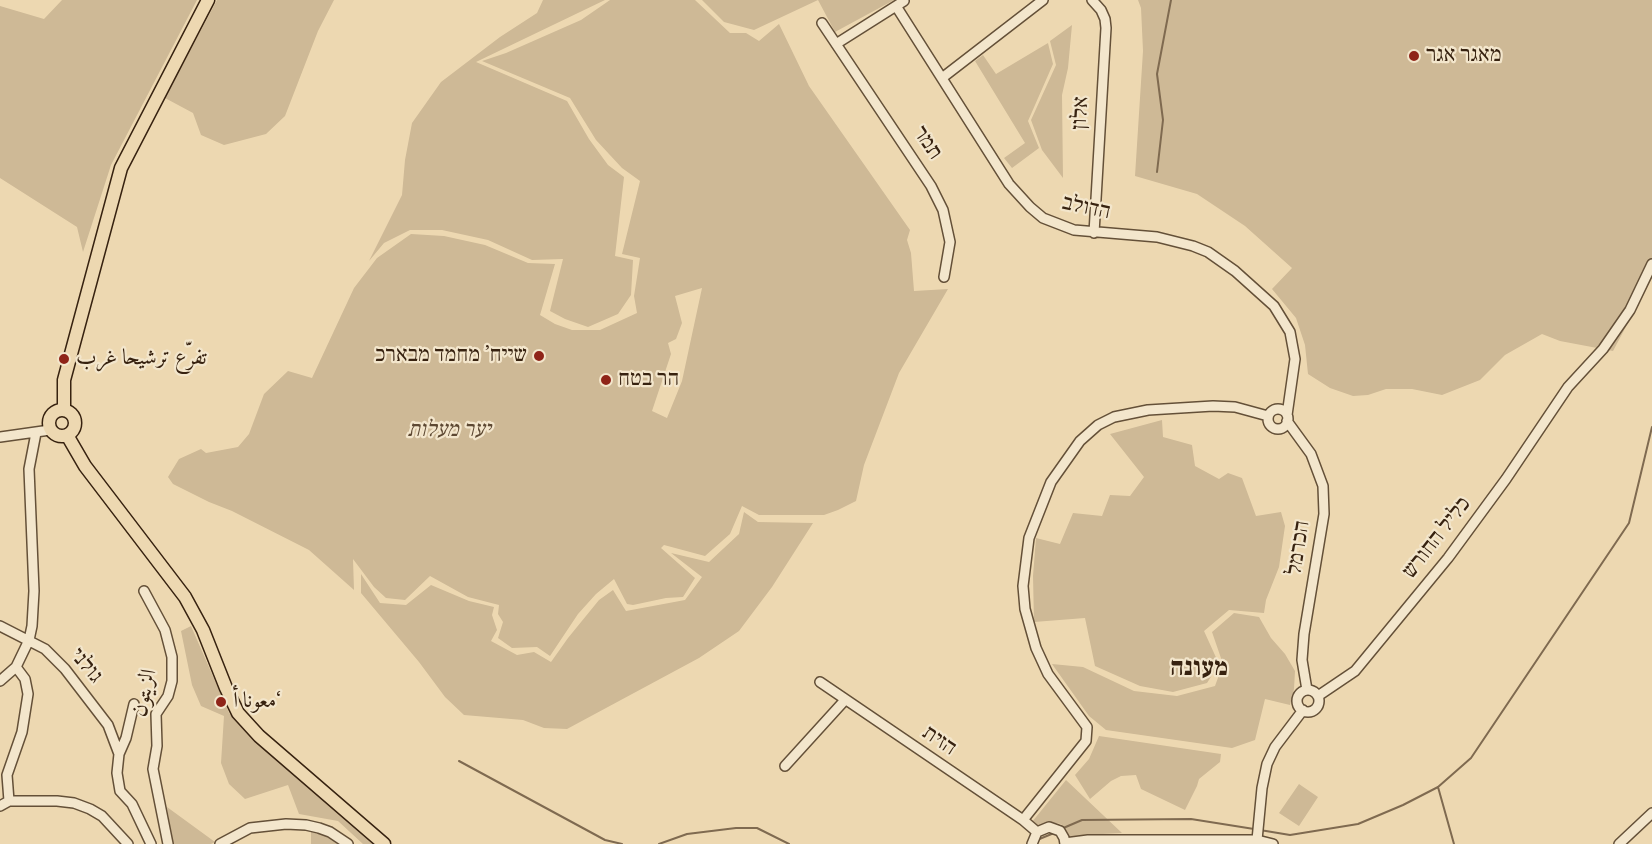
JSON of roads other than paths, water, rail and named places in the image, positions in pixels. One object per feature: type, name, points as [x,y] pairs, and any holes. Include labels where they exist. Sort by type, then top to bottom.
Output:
[{"type":"main road","points":[[64,410],[64,380],[121,168],[208,0]]},
{"type":"main road","points":[[64,410],[71,414],[75,421],[73,429],[67,435],[56,435],[50,429],[49,421],[52,414],[64,410]]},
{"type":"main road","points":[[67,435],[85,466],[185,597],[203,630],[238,713],[259,736],[384,844]]},
{"type":"street","points":[[942,78],[1043,0]]},
{"type":"street","name":"אלון","points":[[1092,0],[1101,10],[1106,28],[1094,233]]},
{"type":"street","points":[[836,44],[900,4]]},
{"type":"street","name":"הדולב","points":[[900,4],[942,78],[1017,195],[1043,218],[1074,230],[1157,237],[1208,252],[1235,271],[1274,306],[1287,326],[1295,359],[1287,418]]},
{"type":"street","name":"תמר","points":[[822,23],[932,186],[944,210],[950,242],[944,277]]},
{"type":"street","name":"כליל החורש","points":[[1318,696],[1355,671],[1448,558],[1506,479],[1568,387],[1603,349],[1630,310],[1652,264]]},
{"type":"street","points":[[1023,820],[1086,741],[1087,727],[1048,674],[1036,648],[1025,609],[1023,586],[1029,538],[1051,482],[1080,441],[1098,425],[1114,417],[1148,410],[1213,406],[1235,406],[1271,412],[1281,409],[1287,418],[1281,428],[1274,428],[1268,422],[1271,412],[1284,401],[1292,385]]},
{"type":"street","name":"הכרמל","points":[[1287,418],[1311,454],[1323,486],[1324,514],[1304,634],[1302,660],[1307,690]]},
{"type":"street","points":[[0,437],[50,429]]},
{"type":"street","points":[[0,681],[16,667],[29,640],[32,626],[34,591],[29,469],[36,433]]},
{"type":"street","name":"الزيتون","points":[[144,591],[165,630],[172,657],[172,681],[168,696],[156,714],[157,746],[153,770],[168,844]]},
{"type":"street","name":"גולני","points":[[0,626],[45,649],[65,669],[108,726],[119,754]]},
{"type":"street","points":[[16,667],[25,679],[28,694],[22,732],[7,775],[4,803],[57,801],[74,803],[102,816],[128,844]]},
{"type":"street","name":"הזית","points":[[820,682],[1023,820],[1037,832]]},
{"type":"street","points":[[1307,690],[1318,696],[1317,708],[1312,711],[1303,710],[1298,704],[1298,697],[1307,690]]},
{"type":"street","points":[[785,766],[845,700]]},
{"type":"street","points":[[134,704],[126,738],[119,754],[117,773],[120,791],[132,804],[151,844]]},
{"type":"street","points":[[1257,840],[1262,788],[1267,764],[1275,747],[1303,710]]},
{"type":"street","points":[[1619,844],[1652,813]]},
{"type":"street","points":[[220,844],[250,828],[286,824],[319,828],[330,832],[348,844]]},
{"type":"street","points":[[1032,844],[1037,832],[1044,828],[1055,828],[1064,838],[1065,844],[1088,840],[1257,840],[1273,844]]},
{"type":"waterway","points":[[1157,172],[1163,120],[1157,74],[1171,0]]},
{"type":"waterway","points":[[1260,830],[1290,835],[1358,824],[1438,787],[1471,758],[1629,523],[1652,427]]},
{"type":"waterway","points":[[459,761],[605,840],[622,844]]},
{"type":"waterway","points":[[1438,787],[1454,844]]},
{"type":"waterway","points":[[1061,829],[1082,820],[1191,819],[1254,829]]},
{"type":"waterway","points":[[659,844],[687,834],[736,828],[757,828],[789,844]]},
{"type":"waterway","points":[[1037,840],[1054,833]]},
{"type":"place","name":"מאגר אגר","points":[[1414,56]]},
{"type":"place","name":"שייח' מחמד מבארכ","points":[[539,356]]},
{"type":"place","name":"تفرّع ترشيحا غرب","points":[[64,359]]},
{"type":"place","name":"הר בטח","points":[[606,380]]},
{"type":"place","name":"معونا أ‘","points":[[221,702]]},
{"type":"district","name":"מעונה","points":[[1199,669]]},
{"type":"park label","name":"יער מעלות","points":[[449,431]]}]
